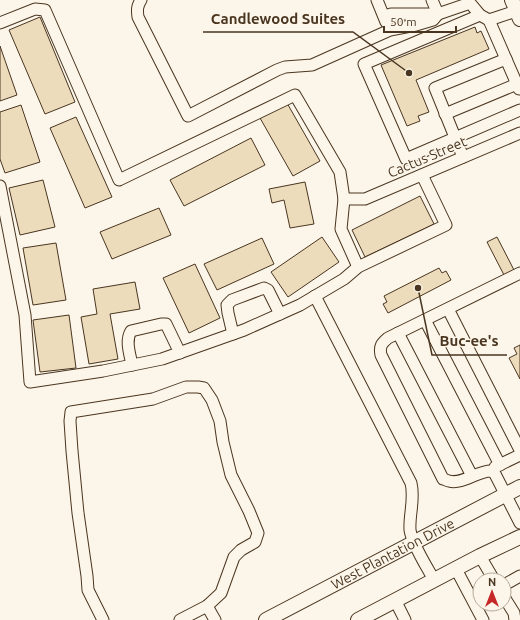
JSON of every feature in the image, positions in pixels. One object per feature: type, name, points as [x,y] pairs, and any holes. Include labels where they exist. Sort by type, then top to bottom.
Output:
[{"type":"main road","name":"West Plantation Drive","points":[[266,620],[520,487]]},
{"type":"main road","points":[[358,620],[480,556],[520,537]]},
{"type":"street","points":[[141,0],[137,10],[138,17],[188,116],[277,70],[285,67],[312,65],[390,30],[433,20],[438,14]]},
{"type":"street","points":[[377,0],[390,30]]},
{"type":"street","points":[[432,0],[438,14]]},
{"type":"street","points":[[384,16],[392,14],[438,14],[470,1],[484,18],[506,59],[518,87],[445,114]]},
{"type":"street","points":[[0,23],[35,9],[45,10],[120,180],[295,95],[340,172],[344,199],[341,229],[358,267]]},
{"type":"street","points":[[516,10],[484,18],[364,64],[406,159],[520,110]]},
{"type":"street","points":[[404,14],[407,27]]},
{"type":"street","points":[[463,157],[435,88],[506,59]]},
{"type":"street","name":"Cactus Street","points":[[344,199],[365,199],[520,134]]},
{"type":"street","points":[[0,186],[25,315],[30,382],[103,371],[162,359],[244,330],[300,304],[344,279],[358,267],[446,225],[422,175]]},
{"type":"street","points":[[520,273],[398,333],[383,342],[380,346],[381,355],[443,478],[454,482],[460,481],[496,468],[520,455]]},
{"type":"street","points":[[233,334],[228,313],[228,305],[232,300],[264,288],[268,290],[280,314]]},
{"type":"street","points":[[314,296],[411,483],[413,494],[410,526],[411,531],[414,542],[434,580]]},
{"type":"street","points":[[448,309],[520,450]]},
{"type":"street","points":[[425,320],[496,468],[495,474],[520,523]]},
{"type":"street","points":[[132,365],[128,344],[128,336],[131,331],[166,324],[180,353]]},
{"type":"street","points":[[398,333],[472,476]]},
{"type":"street","points":[[103,620],[88,590],[72,451],[70,421],[71,412],[153,399],[186,387],[198,387],[204,388],[212,400],[220,421],[222,442],[231,475],[258,533],[255,542],[241,550],[234,557],[221,593],[194,617],[180,620]]},
{"type":"street","points":[[480,556],[489,572]]},
{"type":"street","points":[[456,569],[483,620]]},
{"type":"street","points":[[395,600],[405,620]]},
{"type":"street","points":[[206,606],[215,620]]},
{"type":"building","points":[[40,17],[75,102],[45,114],[9,30]]},
{"type":"building","points":[[475,27],[477,33],[481,31],[489,49],[416,80],[429,112],[418,116],[420,121],[407,126],[381,65]]},
{"type":"building","points":[[0,46],[17,95],[0,101]]},
{"type":"building","points":[[287,103],[320,161],[293,176],[260,118]]},
{"type":"building","points":[[21,105],[40,162],[5,173],[0,159],[0,112]]},
{"type":"building","points":[[76,117],[112,197],[85,208],[50,128]]},
{"type":"building","points":[[251,138],[265,165],[184,206],[170,180]]},
{"type":"building","points":[[43,180],[55,227],[20,235],[9,188]]},
{"type":"building","points":[[305,182],[314,224],[290,228],[284,200],[272,203],[269,189]]},
{"type":"building","points":[[420,196],[434,224],[365,257],[352,230]]},
{"type":"building","points":[[159,208],[171,235],[112,259],[100,232]]},
{"type":"building","points":[[322,237],[339,262],[288,297],[271,272]]},
{"type":"building","points":[[497,237],[514,270],[504,275],[487,242]]},
{"type":"building","points":[[262,238],[274,264],[217,290],[204,264]]},
{"type":"building","points":[[56,243],[66,300],[33,305],[23,248]]},
{"type":"building","points":[[195,264],[220,318],[189,333],[163,278]]},
{"type":"building","points":[[439,268],[442,273],[446,271],[451,280],[388,313],[383,304],[387,302],[384,296]]},
{"type":"building","points":[[135,282],[140,309],[110,314],[118,359],[89,364],[81,317],[97,314],[93,289]]},
{"type":"building","points":[[69,315],[76,368],[40,372],[33,320]]},
{"type":"building","points":[[520,345],[520,379],[509,358],[517,354],[514,348]]},
{"type":"place","name":"Candlewood Suites","points":[[409,73]]},
{"type":"place","name":"Buc-ee's","points":[[418,288]]}]
